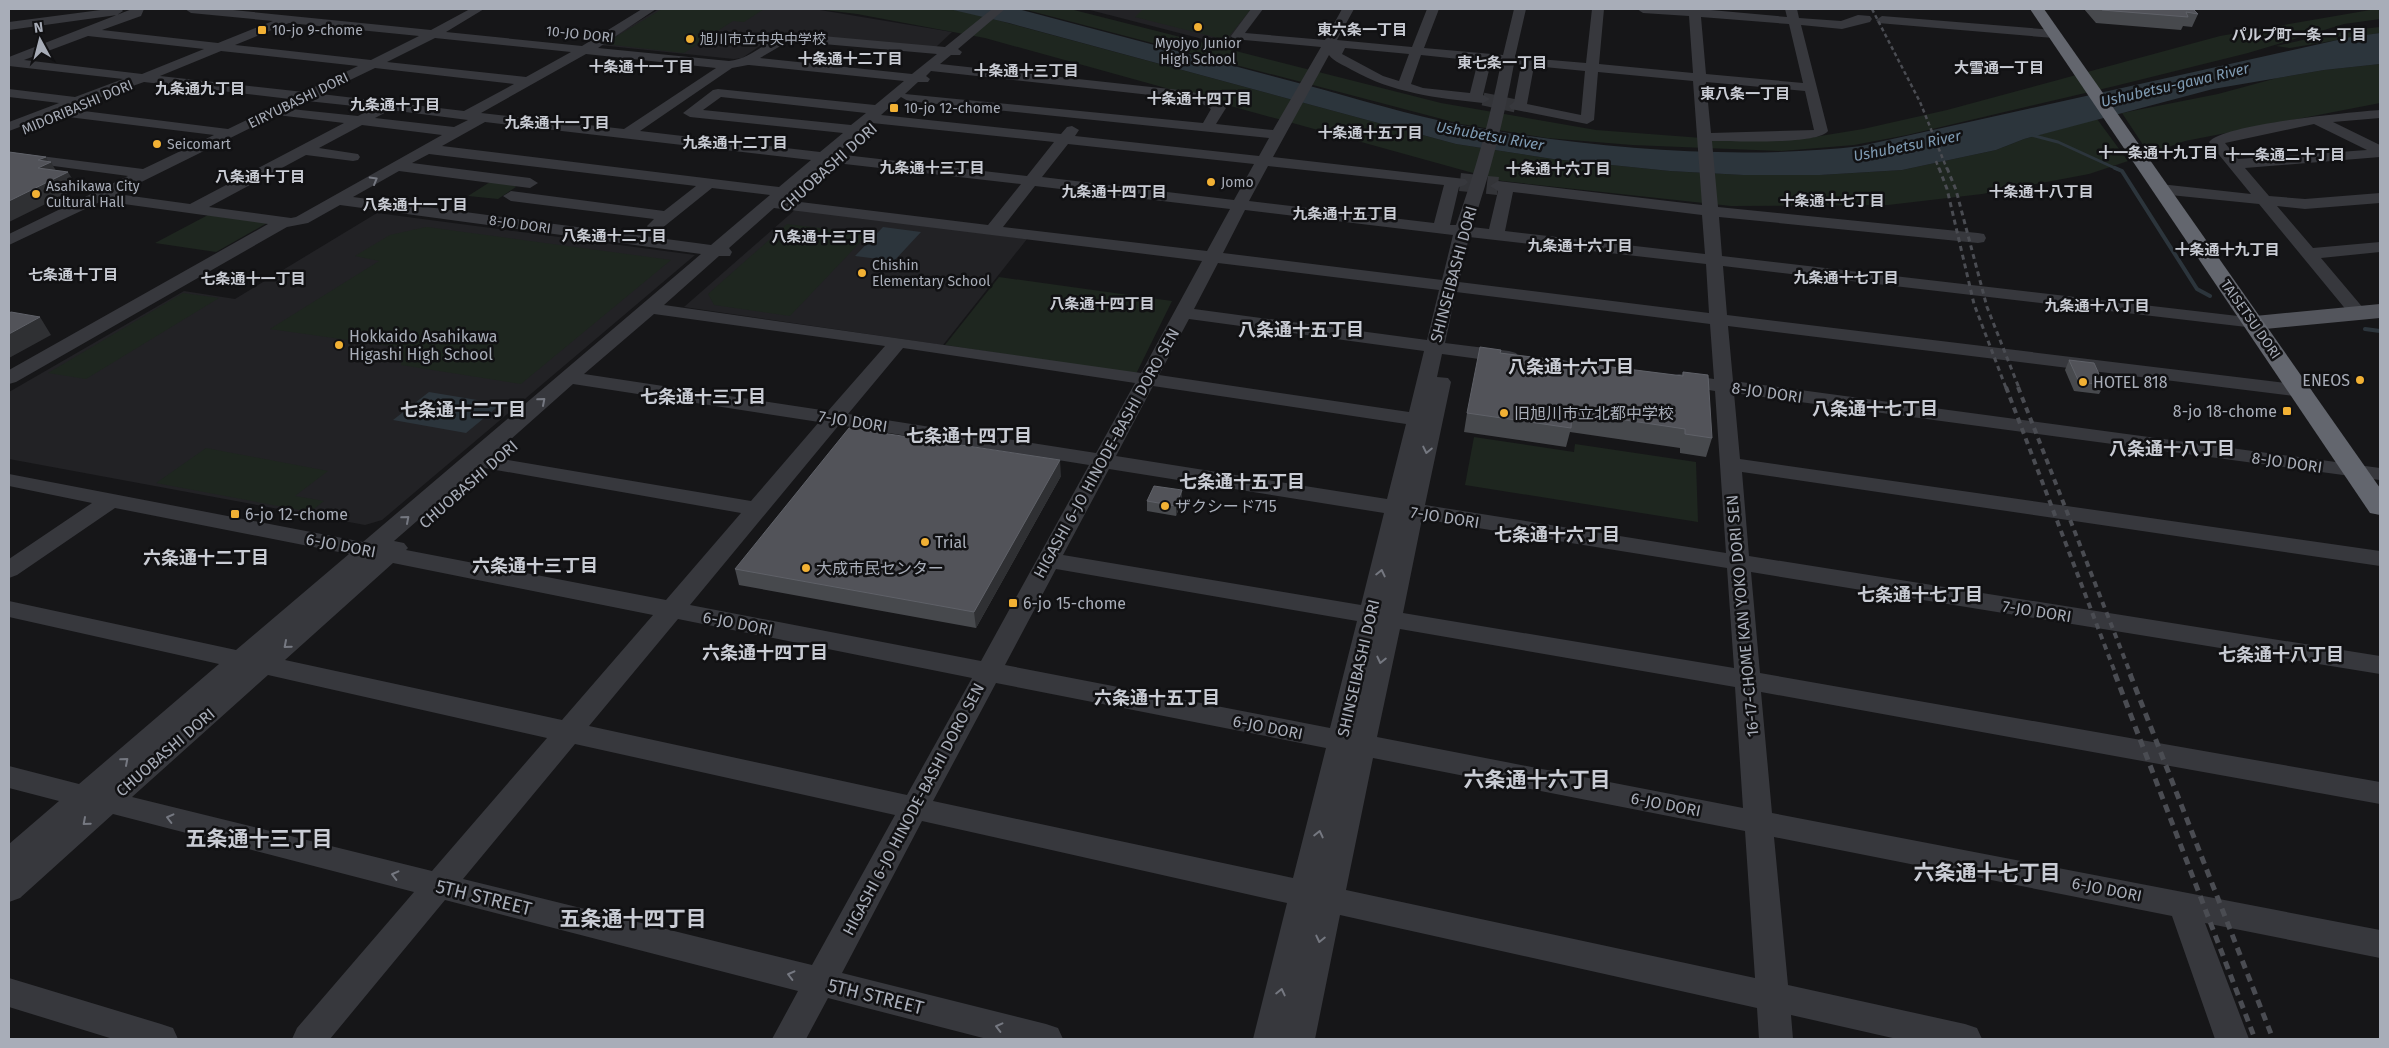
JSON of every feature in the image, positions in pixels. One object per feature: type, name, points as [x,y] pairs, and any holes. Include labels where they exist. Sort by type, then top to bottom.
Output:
[{"type":"highway","name":"TAISETSU DORI","points":[[2036,9],[2302,391],[2368,472],[2380,507]]},
{"type":"main road","points":[[2255,323],[2380,311]]},
{"type":"street","points":[[9,26],[42,15],[130,9]]},
{"type":"street","points":[[9,62],[138,13],[138,9]]},
{"type":"street","name":"10-JO DORI","points":[[191,9],[729,65],[750,61],[780,40],[791,37],[953,52]]},
{"type":"street","name":"MIDORIBASHI DORI","points":[[9,136],[58,112],[132,86],[145,77],[312,9]]},
{"type":"street","points":[[99,196],[292,223],[302,220],[456,132],[475,116],[527,81],[584,50],[650,9]]},
{"type":"street","name":"CHUOBASHI DORI","points":[[9,889],[96,799],[658,309],[877,115],[953,52],[999,9]]},
{"type":"street","points":[[1257,9],[1237,36],[1811,88]]},
{"type":"street","points":[[1348,9],[1333,44],[1335,55],[1378,79],[1422,92],[1480,98],[1485,58]]},
{"type":"street","points":[[1402,87],[1433,9]]},
{"type":"street","points":[[1508,60],[1520,9]]},
{"type":"street","points":[[1528,62],[1518,106],[1587,120],[1598,9]]},
{"type":"street","points":[[1642,9],[1792,15],[1842,25],[1866,18]]},
{"type":"street","points":[[1918,9],[1925,24]]},
{"type":"street","points":[[468,11],[492,11]]},
{"type":"street","name":"EIRYUBASHI DORI","points":[[9,240],[434,34],[468,11]]},
{"type":"street","name":"16-17-CHOME KAN YOKO DORI SEN","points":[[1694,11],[1776,1039]]},
{"type":"street","points":[[1704,137],[1788,137],[1820,133],[1821,128],[1792,15]]},
{"type":"street","points":[[1882,20],[2054,34]]},
{"type":"street","points":[[86,32],[527,81]]},
{"type":"street","name":"HIGASHI 6-JO HINODE-BASHI DORO SEN","points":[[789,1039],[1047,560],[1183,314],[1264,160],[1315,70],[1333,44]]},
{"type":"street","name":"SHINSEIBASHI DORI","points":[[1298,1039],[1317,896],[1441,348],[1498,114],[1508,60]]},
{"type":"street","points":[[750,61],[1188,95],[1206,100],[1219,108],[1207,128]]},
{"type":"street","points":[[9,62],[2255,323]]},
{"type":"street","points":[[628,134],[729,65]]},
{"type":"street","name":"CHUOBASHI DORI","points":[[831,157],[855,130],[908,96],[927,74]]},
{"type":"street","points":[[9,93],[85,102]]},
{"type":"street","points":[[855,130],[690,113],[718,93],[1065,139],[1457,182],[1469,231]]},
{"type":"street","points":[[908,96],[1207,128],[1279,133]]},
{"type":"street","points":[[190,210],[388,106]]},
{"type":"street","points":[[275,111],[456,132]]},
{"type":"street","points":[[58,112],[229,133]]},
{"type":"street","name":"MIDORIBASHI DORI","points":[[13,123],[58,112]]},
{"type":"street","points":[[2358,313],[2233,164],[2218,145],[2217,140],[2316,119],[2380,114]]},
{"type":"street","points":[[993,229],[1085,115]]},
{"type":"street","points":[[2316,119],[2380,152]]},
{"type":"street","points":[[426,149],[708,184],[784,198],[993,229],[2302,391]]},
{"type":"street","points":[[303,150],[354,157]]},
{"type":"street","points":[[2233,164],[2380,152]]},
{"type":"street","points":[[9,156],[144,174]]},
{"type":"street","points":[[397,166],[530,183]]},
{"type":"street","points":[[476,218],[556,166]]},
{"type":"street","points":[[636,240],[708,184]]},
{"type":"street","points":[[1469,231],[1502,187],[1710,202],[1978,238]]},
{"type":"street","points":[[2160,189],[2305,204],[2380,198]]},
{"type":"street","points":[[511,196],[666,216]]},
{"type":"street","name":"8-JO DORI","points":[[338,200],[723,252]]},
{"type":"street","points":[[9,378],[284,222]]},
{"type":"street","points":[[2307,254],[2380,248]]},
{"type":"street","points":[[658,309],[898,342],[1425,421]]},
{"type":"street","points":[[1183,314],[1526,360]]},
{"type":"street","points":[[309,1039],[898,342]]},
{"type":"street","name":"8-JO DORI","points":[[1663,378],[2368,472]]},
{"type":"street","name":"7-JO DORI","points":[[577,379],[834,418],[2380,665]]},
{"type":"street","points":[[483,462],[756,509]]},
{"type":"street","points":[[1730,464],[2380,559]]},
{"type":"street","name":"6-JO DORI","points":[[9,480],[2380,944]]},
{"type":"street","points":[[9,570],[111,500]]},
{"type":"street","points":[[1047,560],[1748,680],[2380,793]]},
{"type":"street","points":[[9,609],[1965,1039]]},
{"type":"street","name":"5TH STREET","points":[[9,777],[1046,1039]]},
{"type":"street","name":"CHUOBASHI DORI","points":[[9,861],[96,799]]},
{"type":"street","name":"SHINSEIBASHI DORI","points":[[1270,1039],[1317,896]]},
{"type":"street","points":[[2183,905],[2232,1039]]},
{"type":"street","points":[[9,992],[161,1039]]},
{"type":"shaded area","name":"旭川市立中央中学校","points":[[659,9],[814,9],[952,32],[935,48],[779,33],[742,58],[734,59],[599,45]]},
{"type":"shaded area","points":[[662,9],[764,9],[744,22],[733,21],[684,53],[604,44]]},
{"type":"shaded area","points":[[817,9],[949,9],[971,13],[1456,144],[1553,159],[1670,171],[1743,175],[1820,175],[1902,170],[1996,150],[2024,139],[2097,119],[2128,161],[2089,174],[1982,194],[1888,205],[1731,206],[1502,181],[985,38],[857,14]]},
{"type":"shaded area","points":[[1023,9],[1070,9],[1441,103],[1596,130],[1729,140],[1802,139],[1863,129],[1947,110],[2220,36],[2376,9],[2380,9],[2380,19],[2344,24],[2248,53],[1907,135],[1854,145],[1782,151],[1632,145],[1547,138],[1461,124]]},
{"type":"shaded area","name":"Myojyo Junior High School","points":[[1086,9],[1253,9],[1226,45]]},
{"type":"shaded area","name":"Myojyo Junior High School","points":[[1143,9],[1251,9],[1226,40],[1135,17]]},
{"type":"shaded area","points":[[2380,27],[2380,33],[2290,48],[2276,46],[2343,31]]},
{"type":"shaded area","points":[[2380,64],[2380,103],[2185,141],[2149,154],[2122,113],[2218,94],[2277,78],[2324,70]]},
{"type":"shaded area","points":[[490,182],[514,185],[516,187],[498,199],[468,196]]},
{"type":"shaded area","name":"Chishin Elementary School","points":[[796,209],[1027,239],[943,345],[684,307]]},
{"type":"shaded area","name":"Hokkaido Asahikawa Higashi High School","points":[[377,213],[695,255],[382,520],[365,525],[9,459],[9,392],[184,291],[235,299]]},
{"type":"shaded area","points":[[208,215],[267,223],[216,252],[155,243]]},
{"type":"shaded area","points":[[787,224],[868,234],[790,316],[714,305],[708,294]]},
{"type":"shaded area","points":[[426,227],[671,260],[521,384],[401,365],[404,348],[270,329],[379,261],[355,256],[390,235]]},
{"type":"shaded area","points":[[999,277],[1172,301],[1136,374],[945,345]]},
{"type":"shaded area","points":[[183,293],[219,298],[86,379],[48,373]]},
{"type":"shaded area","points":[[1474,437],[1574,452],[1575,444],[1696,462],[1698,522],[1465,485]]},
{"type":"shaded area","points":[[206,448],[328,471],[295,496],[324,501],[310,512],[156,483]]},
{"type":"water","points":[[949,9],[1018,9],[1403,112],[1461,125],[1610,146],[1712,152],[1813,150],[1861,146],[2351,37],[2380,33],[2380,64],[2324,70],[2213,89],[2024,139],[1996,150],[1902,170],[1820,175],[1743,175],[1670,171],[1553,159],[1456,144],[1009,23]]},
{"type":"water","points":[[883,227],[921,232],[894,261],[855,256]]},
{"type":"water","points":[[429,392],[501,404],[466,433],[393,420]]},
{"type":"building","points":[[2101,9],[2193,9],[2198,14],[2186,12],[2188,17]]},
{"type":"building","points":[[9,152],[46,157],[38,160],[51,162],[38,168],[68,172],[9,201]]},
{"type":"building","points":[[9,313],[40,317],[9,334]]},
{"type":"building","points":[[1480,347],[1501,350],[1500,353],[1683,376],[1683,372],[1708,375],[1712,438],[1685,434],[1685,429],[1572,412],[1571,428],[1467,413]]},
{"type":"building","points":[[2069,360],[2094,363],[2104,385],[2079,382]]},
{"type":"building","name":"Trial","points":[[849,428],[1060,460],[974,612],[735,569]]},
{"type":"building","points":[[1154,486],[1182,490],[1176,506],[1147,501]]},
{"type":"waterway","points":[[2031,135],[2058,142],[2117,169]]},
{"type":"waterway","points":[[2115,168],[2122,171],[2197,289],[2210,296]]},
{"type":"waterway","points":[[2365,329],[2380,331]]},
{"type":"tunnel","points":[[1483,99],[1516,106]]},
{"type":"tunnel","points":[[1460,182],[1498,186]]},
{"type":"railway","points":[[1872,9],[1920,102],[1947,169]]},
{"type":"railway","points":[[1936,161],[1939,169]]},
{"type":"railway","points":[[1939,168],[1947,189],[1974,304],[2006,388]]},
{"type":"railway","points":[[1947,168],[1956,190],[1987,307],[2019,388]]},
{"type":"railway","points":[[2006,387],[2116,675]]},
{"type":"railway","points":[[2018,387],[2131,675]]},
{"type":"railway","points":[[2115,674],[2255,1039]]},
{"type":"railway","points":[[2130,674],[2273,1039]]},
{"type":"place","name":"Myojyo Junior High School","points":[[1198,27]]},
{"type":"place","name":"10-jo 9-chome","points":[[262,30]]},
{"type":"place","name":"旭川市立中央中学校","points":[[690,39]]},
{"type":"place","name":"10-jo 12-chome","points":[[894,108]]},
{"type":"place","name":"Seicomart","points":[[157,144]]},
{"type":"place","name":"Jomo","points":[[1211,182]]},
{"type":"place","name":"Asahikawa City Cultural Hall","points":[[36,194]]},
{"type":"place","name":"Chishin Elementary School","points":[[862,273]]},
{"type":"place","name":"Hokkaido Asahikawa Higashi High School","points":[[339,345]]},
{"type":"place","name":"ENEOS","points":[[2360,380]]},
{"type":"place","name":"HOTEL 818","points":[[2083,382]]},
{"type":"place","name":"8-jo 18-chome","points":[[2287,411]]},
{"type":"place","name":"旧旭川市立北都中学校","points":[[1504,413]]},
{"type":"place","name":"ザクシード715","points":[[1165,506]]},
{"type":"place","name":"6-jo 12-chome","points":[[235,514]]},
{"type":"place","name":"Trial","points":[[925,542]]},
{"type":"place","name":"大成市民センター","points":[[806,568]]},
{"type":"place","name":"6-jo 15-chome","points":[[1013,603]]},
{"type":"district","name":"東六条一丁目","points":[[1362,30]]},
{"type":"district","name":"パルプ町一条一丁目","points":[[2299,35]]},
{"type":"district","name":"十条通十二丁目","points":[[850,59]]},
{"type":"district","name":"東七条一丁目","points":[[1502,63]]},
{"type":"district","name":"十条通十一丁目","points":[[641,67]]},
{"type":"district","name":"大雪通一丁目","points":[[1999,68]]},
{"type":"district","name":"十条通十三丁目","points":[[1026,71]]},
{"type":"district","name":"九条通九丁目","points":[[200,89]]},
{"type":"district","name":"東八条一丁目","points":[[1745,94]]},
{"type":"district","name":"十条通十四丁目","points":[[1199,99]]},
{"type":"district","name":"九条通十丁目","points":[[395,105]]},
{"type":"district","name":"九条通十一丁目","points":[[557,123]]},
{"type":"district","name":"十条通十五丁目","points":[[1370,133]]},
{"type":"district","name":"九条通十二丁目","points":[[735,143]]},
{"type":"district","name":"十一条通十九丁目","points":[[2158,153]]},
{"type":"district","name":"十一条通二十丁目","points":[[2285,155]]},
{"type":"district","name":"九条通十三丁目","points":[[932,168]]},
{"type":"district","name":"十条通十六丁目","points":[[1558,169]]},
{"type":"district","name":"八条通十丁目","points":[[260,177]]},
{"type":"district","name":"九条通十四丁目","points":[[1114,192]]},
{"type":"district","name":"十条通十八丁目","points":[[2041,192]]},
{"type":"district","name":"十条通十七丁目","points":[[1832,201]]},
{"type":"district","name":"八条通十一丁目","points":[[415,205]]},
{"type":"district","name":"九条通十五丁目","points":[[1345,214]]},
{"type":"district","name":"八条通十二丁目","points":[[614,236]]},
{"type":"district","name":"八条通十三丁目","points":[[824,237]]},
{"type":"district","name":"九条通十六丁目","points":[[1580,246]]},
{"type":"district","name":"十条通十九丁目","points":[[2227,250]]},
{"type":"district","name":"七条通十丁目","points":[[73,275]]},
{"type":"district","name":"九条通十七丁目","points":[[1846,278]]},
{"type":"district","name":"七条通十一丁目","points":[[253,279]]},
{"type":"district","name":"八条通十四丁目","points":[[1102,304]]},
{"type":"district","name":"九条通十八丁目","points":[[2097,306]]},
{"type":"district","name":"八条通十五丁目","points":[[1301,330]]},
{"type":"district","name":"八条通十六丁目","points":[[1571,367]]},
{"type":"district","name":"七条通十三丁目","points":[[703,397]]},
{"type":"district","name":"八条通十七丁目","points":[[1875,409]]},
{"type":"district","name":"七条通十二丁目","points":[[463,410]]},
{"type":"district","name":"七条通十四丁目","points":[[969,436]]},
{"type":"district","name":"八条通十八丁目","points":[[2172,449]]},
{"type":"district","name":"七条通十五丁目","points":[[1242,482]]},
{"type":"district","name":"七条通十六丁目","points":[[1557,535]]},
{"type":"district","name":"六条通十二丁目","points":[[206,558]]},
{"type":"district","name":"六条通十三丁目","points":[[535,566]]},
{"type":"district","name":"七条通十七丁目","points":[[1920,595]]},
{"type":"district","name":"六条通十四丁目","points":[[765,653]]},
{"type":"district","name":"七条通十八丁目","points":[[2281,655]]},
{"type":"district","name":"六条通十五丁目","points":[[1157,698]]},
{"type":"district","name":"六条通十六丁目","points":[[1537,780]]},
{"type":"district","name":"五条通十三丁目","points":[[259,839]]},
{"type":"district","name":"六条通十七丁目","points":[[1987,873]]},
{"type":"district","name":"五条通十四丁目","points":[[633,919]]},
{"type":"water label","name":"Ushubetsu-gawa River","points":[[2175,85]]},
{"type":"water label","name":"Ushubetsu River","points":[[1490,136]]},
{"type":"water label","name":"Ushubetsu River","points":[[1907,146]]}]
